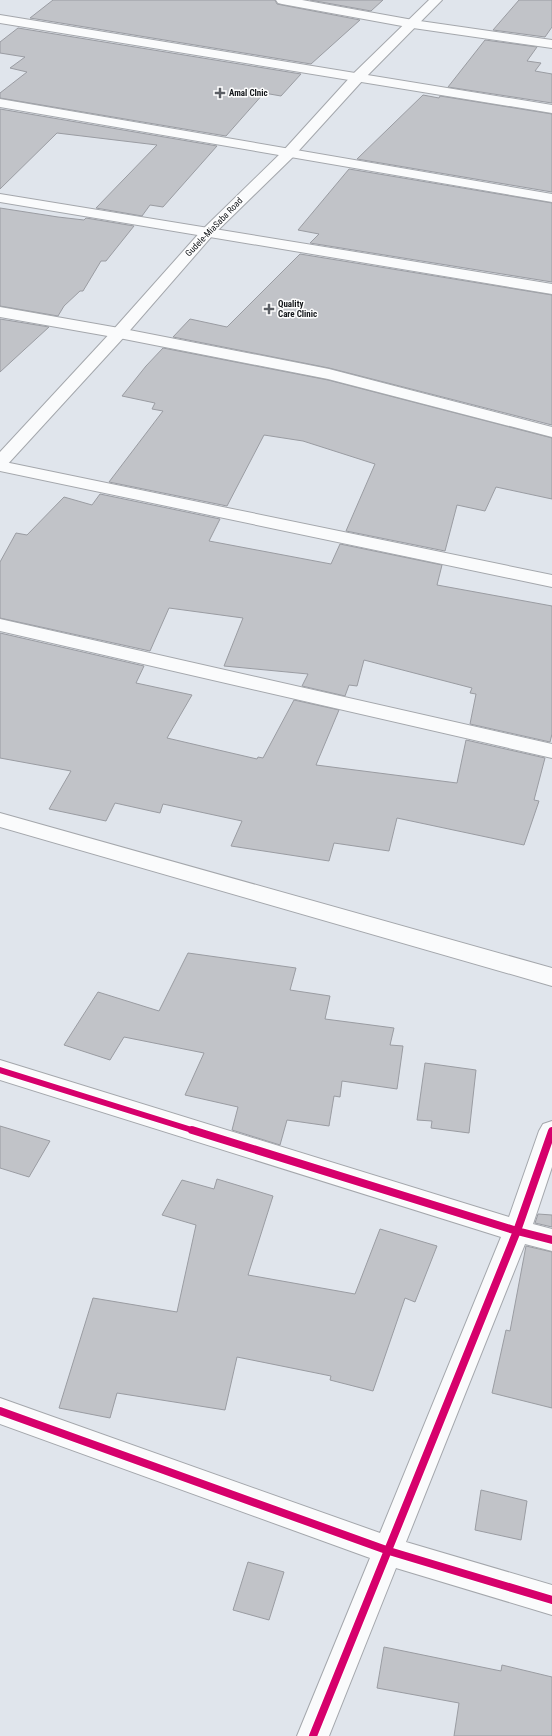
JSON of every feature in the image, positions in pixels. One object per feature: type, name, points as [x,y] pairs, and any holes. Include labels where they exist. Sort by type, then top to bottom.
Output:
[{"type":"street","points":[[282,0],[413,24],[552,44]]},
{"type":"street","name":"Gudele-MiaSaba Road","points":[[0,462],[119,333],[207,233],[288,154],[358,77],[436,0]]},
{"type":"street","points":[[0,19],[552,109]]},
{"type":"street","points":[[0,103],[288,154],[552,198]]},
{"type":"street","points":[[0,198],[552,289]]},
{"type":"street","points":[[0,312],[119,333],[329,374],[552,432]]},
{"type":"street","points":[[0,466],[552,581]]},
{"type":"street","points":[[0,625],[552,751]]},
{"type":"street","points":[[0,820],[552,977]]},
{"type":"street","points":[[0,1070],[517,1231],[552,1240]]},
{"type":"street","points":[[313,1736],[517,1231],[552,1131]]},
{"type":"street","points":[[0,1411],[389,1551],[552,1600]]},
{"type":"building","points":[[53,0],[275,0],[277,4],[360,20],[311,64],[30,18]]},
{"type":"building","points":[[310,0],[383,0],[371,11]]},
{"type":"building","points":[[519,0],[552,0],[552,27],[545,37],[493,30]]},
{"type":"building","points":[[18,28],[301,74],[281,96],[264,93],[226,136],[0,98],[0,93],[27,72],[10,68],[25,57],[0,53],[0,42]]},
{"type":"building","points":[[485,40],[537,47],[527,61],[541,63],[535,71],[552,74],[552,103],[448,87]]},
{"type":"building","points":[[423,95],[439,98],[440,96],[552,114],[552,192],[357,159]]},
{"type":"building","points":[[0,109],[217,146],[163,207],[150,205],[142,216],[96,208],[157,145],[57,133],[0,189]]},
{"type":"building","points":[[349,169],[552,203],[552,282],[310,243],[319,234],[298,230]]},
{"type":"building","points":[[0,208],[58,217],[84,220],[86,218],[134,226],[106,261],[101,261],[83,291],[80,291],[64,306],[58,316],[0,306]]},
{"type":"building","points":[[300,254],[552,295],[552,425],[329,368],[173,337],[190,319],[227,327]]},
{"type":"building","points":[[0,319],[49,327],[0,372]]},
{"type":"building","points":[[163,348],[328,380],[552,438],[552,499],[496,487],[485,511],[457,505],[445,551],[346,531],[375,464],[303,441],[264,435],[227,506],[109,482],[163,411],[152,409],[155,403],[122,396],[146,366]]},
{"type":"building","points":[[100,494],[220,519],[209,541],[331,564],[340,544],[442,565],[437,585],[552,606],[552,734],[550,742],[470,724],[476,694],[470,693],[472,688],[364,660],[357,686],[349,685],[345,696],[302,686],[308,674],[224,666],[243,618],[169,608],[150,651],[0,618],[0,562],[16,533],[27,535],[64,497],[92,505]]},
{"type":"building","points":[[0,633],[144,666],[136,683],[192,695],[167,738],[257,759],[258,757],[263,758],[294,700],[339,710],[316,765],[457,783],[466,740],[545,758],[534,800],[539,801],[524,845],[397,818],[389,851],[334,843],[329,861],[231,846],[242,821],[163,804],[160,813],[115,803],[106,821],[49,809],[71,771],[0,758]]},
{"type":"building","points":[[188,953],[296,968],[290,990],[330,996],[325,1019],[394,1028],[390,1045],[403,1046],[397,1089],[342,1081],[340,1097],[334,1096],[329,1126],[287,1120],[280,1145],[232,1130],[238,1107],[185,1095],[204,1053],[124,1037],[110,1060],[64,1045],[98,992],[159,1011]]},
{"type":"building","points":[[425,1063],[476,1070],[469,1133],[431,1128],[432,1121],[417,1120]]},
{"type":"building","points":[[0,1126],[50,1141],[29,1177],[0,1168]]},
{"type":"building","points":[[217,1179],[273,1196],[248,1275],[355,1294],[380,1229],[437,1246],[415,1302],[405,1298],[373,1391],[330,1380],[331,1376],[237,1357],[225,1410],[117,1393],[110,1418],[59,1408],[93,1298],[177,1312],[196,1225],[162,1215],[182,1180],[214,1189]]},
{"type":"building","points":[[538,1214],[552,1215],[552,1227],[535,1223]]},
{"type":"building","points":[[526,1246],[552,1252],[552,1408],[492,1393],[506,1330],[510,1331]]},
{"type":"building","points":[[481,1490],[527,1501],[521,1540],[475,1530]]},
{"type":"building","points":[[248,1562],[284,1572],[269,1620],[233,1610]]},
{"type":"building","points":[[384,1647],[501,1671],[502,1665],[552,1677],[552,1736],[454,1736],[459,1703],[377,1688]]},
{"type":"cycle path","points":[[0,1070],[517,1231],[552,1240]]},
{"type":"cycle path","points":[[313,1736],[517,1231],[552,1131]]},
{"type":"cycle path","points":[[0,1411],[389,1551],[552,1600]]},
{"type":"place","name":"Amal Clnic","points":[[220,93]]},
{"type":"place","name":"Quality Care Clinic","points":[[269,309]]}]
